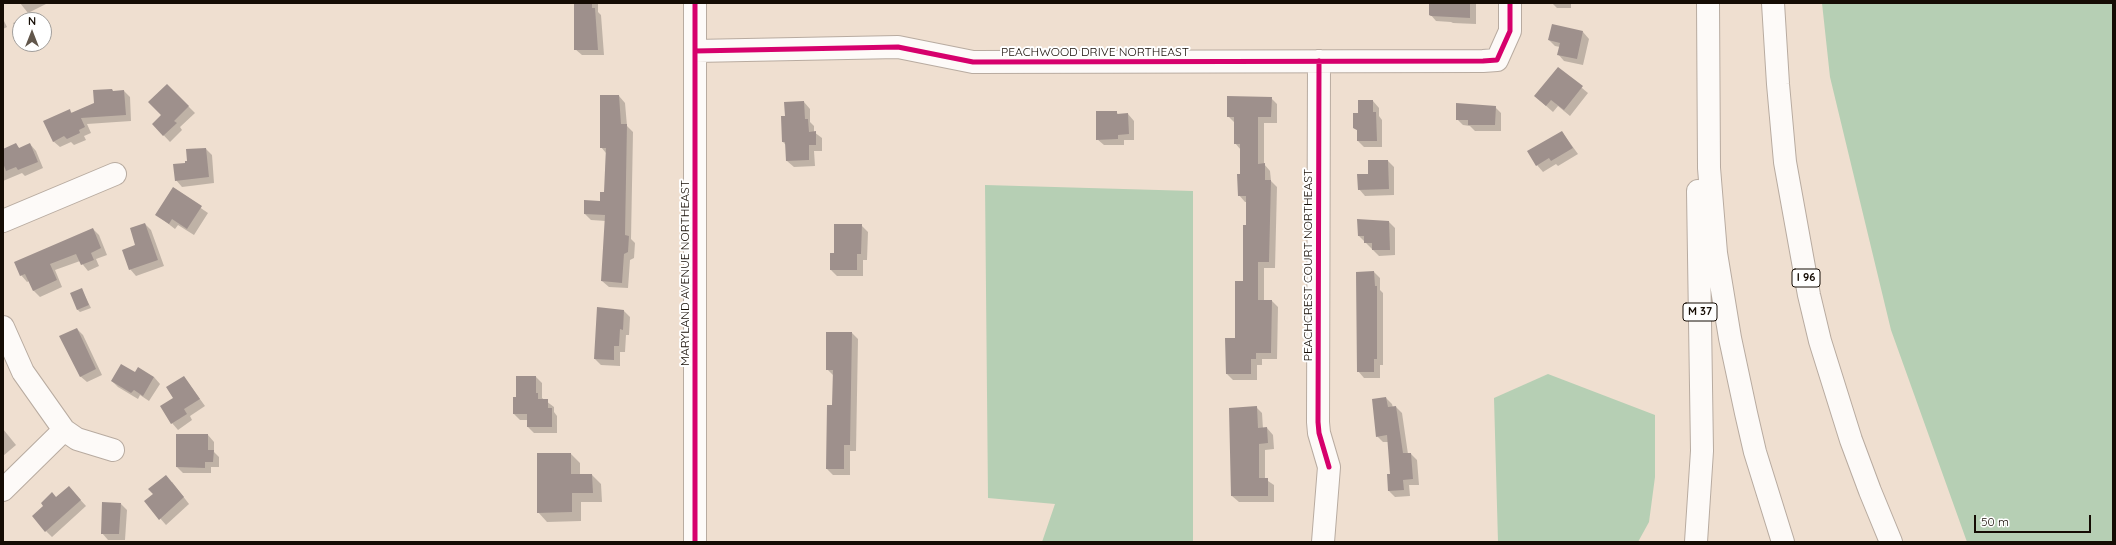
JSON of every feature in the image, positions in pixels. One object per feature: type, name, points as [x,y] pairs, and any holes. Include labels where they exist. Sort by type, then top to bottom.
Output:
[{"type":"main road","name":"MARYLAND AVENUE NORTHEAST","points":[[695,3],[695,542]]},
{"type":"main road","name":"PEACHWOOD DRIVE NORTHEAST","points":[[695,51],[898,48],[974,62],[1497,60],[1510,31],[1510,3]]},
{"type":"main road","points":[[1708,3],[1707,82],[1711,199],[1721,280],[1730,338],[1755,452],[1783,542]]},
{"type":"main road","name":"I 96","points":[[1773,3],[1785,162],[1809,295],[1828,369],[1851,440],[1870,492],[1891,542]]},
{"type":"main road","name":"PEACHCREST COURT NORTHEAST","points":[[1318,61],[1318,422],[1319,433],[1329,467],[1322,542]]},
{"type":"main road","name":"M 37","points":[[1696,542],[1702,451],[1697,216],[1707,82]]},
{"type":"main road","points":[[3,222],[114,174]]},
{"type":"main road","points":[[3,327],[22,372],[64,430],[77,439],[113,450]]},
{"type":"main road","points":[[3,490],[64,430]]},
{"type":"green space","points":[[1822,3],[2113,3],[2113,542],[1967,542],[1891,330],[1830,77]]},
{"type":"green space","points":[[985,185],[1193,191],[1193,542],[1042,542],[1055,504],[988,498]]},
{"type":"green space","points":[[1548,374],[1655,415],[1655,477],[1649,522],[1638,542],[1498,542],[1494,398]]},
{"type":"building","points":[[574,3],[592,3],[592,8],[595,8],[598,50],[574,50]]},
{"type":"building","points":[[1429,3],[1470,3],[1470,18],[1431,16],[1429,15]]},
{"type":"building","points":[[1552,24],[1583,31],[1577,59],[1557,55],[1560,43],[1548,40]]},
{"type":"building","points":[[1558,67],[1583,86],[1564,110],[1551,100],[1546,106],[1534,96]]},
{"type":"building","points":[[167,84],[189,106],[174,121],[177,123],[163,136],[152,124],[161,115],[148,102]]},
{"type":"building","points":[[112,89],[113,91],[124,90],[126,115],[81,118],[85,127],[79,130],[80,133],[67,139],[64,136],[53,142],[43,121],[70,109],[71,113],[94,103],[93,90]]},
{"type":"building","points":[[600,95],[619,95],[621,124],[627,124],[625,235],[629,236],[628,252],[624,254],[622,283],[601,281],[605,215],[584,214],[584,200],[600,201],[600,192],[604,192],[606,148],[600,148]]},
{"type":"building","points":[[1227,96],[1272,97],[1271,117],[1258,117],[1258,164],[1265,163],[1265,180],[1271,180],[1269,262],[1258,262],[1258,300],[1272,300],[1271,353],[1256,353],[1256,359],[1251,359],[1251,374],[1226,374],[1225,338],[1235,338],[1235,281],[1243,281],[1243,225],[1246,225],[1246,196],[1238,196],[1237,174],[1240,174],[1240,144],[1234,144],[1234,117],[1227,117]]},
{"type":"building","points":[[1358,100],[1373,100],[1373,112],[1376,112],[1377,141],[1357,141],[1357,130],[1353,128],[1353,113],[1358,113]]},
{"type":"building","points":[[804,101],[805,119],[808,119],[809,132],[816,131],[816,145],[809,145],[809,160],[786,161],[785,142],[782,142],[781,116],[785,116],[784,102]]},
{"type":"building","points":[[1456,103],[1496,106],[1495,125],[1468,125],[1468,120],[1456,120]]},
{"type":"building","points":[[1096,111],[1117,111],[1117,114],[1128,113],[1129,134],[1118,135],[1118,139],[1096,140]]},
{"type":"building","points":[[1562,131],[1573,148],[1551,161],[1549,158],[1536,166],[1527,151]]},
{"type":"building","points":[[16,143],[19,148],[30,143],[38,162],[18,170],[16,167],[6,171],[3,163],[3,149]]},
{"type":"building","points":[[206,148],[209,177],[175,181],[173,164],[185,163],[185,161],[187,161],[186,149]]},
{"type":"building","points":[[1368,160],[1388,160],[1389,189],[1358,190],[1357,174],[1368,174]]},
{"type":"building","points":[[173,187],[202,206],[187,229],[172,219],[169,224],[155,215]]},
{"type":"building","points":[[1357,219],[1389,221],[1390,250],[1372,250],[1372,243],[1364,243],[1364,236],[1358,236]]},
{"type":"building","points":[[145,223],[158,260],[129,270],[122,250],[135,245],[130,228]]},
{"type":"building","points":[[834,224],[862,224],[861,254],[857,254],[857,270],[830,270],[830,253],[834,253]]},
{"type":"building","points":[[93,228],[101,248],[91,253],[94,260],[81,265],[76,254],[50,264],[57,280],[33,291],[25,274],[20,276],[14,262]]},
{"type":"building","points":[[1374,271],[1375,286],[1377,286],[1377,359],[1374,359],[1374,372],[1357,372],[1356,272]]},
{"type":"building","points":[[82,288],[89,305],[77,310],[70,293]]},
{"type":"building","points":[[597,307],[624,310],[623,330],[620,329],[619,346],[614,346],[614,360],[594,359]]},
{"type":"building","points":[[77,328],[96,369],[80,377],[59,336]]},
{"type":"building","points":[[826,332],[852,332],[850,445],[844,445],[844,469],[826,469],[827,405],[832,405],[833,370],[826,370]]},
{"type":"building","points":[[121,364],[135,372],[138,367],[154,377],[143,396],[134,390],[131,393],[111,381]]},
{"type":"building","points":[[184,376],[200,399],[184,409],[187,414],[171,424],[160,406],[173,398],[166,387]]},
{"type":"building","points":[[516,376],[536,376],[536,393],[538,393],[538,399],[548,399],[548,408],[552,408],[552,427],[527,427],[527,414],[513,414],[513,397],[516,397]]},
{"type":"building","points":[[1386,397],[1388,407],[1396,406],[1403,453],[1411,453],[1413,479],[1403,480],[1404,490],[1388,491],[1387,474],[1390,474],[1387,435],[1376,437],[1372,399]]},
{"type":"building","points":[[1257,406],[1258,428],[1267,427],[1268,443],[1259,444],[1259,478],[1268,478],[1268,496],[1231,496],[1229,408]]},
{"type":"building","points":[[176,434],[208,434],[208,450],[214,450],[213,462],[205,462],[205,468],[176,467]]},
{"type":"building","points":[[537,453],[571,453],[571,474],[592,474],[593,493],[572,493],[572,512],[537,513]]},
{"type":"building","points":[[166,475],[184,497],[159,520],[144,501],[153,494],[148,489]]},
{"type":"building","points":[[69,486],[81,500],[45,532],[32,516],[43,506],[41,503],[52,492],[56,497]]},
{"type":"building","points":[[102,502],[121,503],[119,534],[101,534]]},
{"type":"cycle path","points":[[695,3],[695,542]]},
{"type":"cycle path","points":[[695,51],[898,47],[973,62],[1483,61],[1497,60],[1510,31],[1510,3]]},
{"type":"cycle path","points":[[1319,61],[1318,422],[1319,433],[1329,467]]}]
